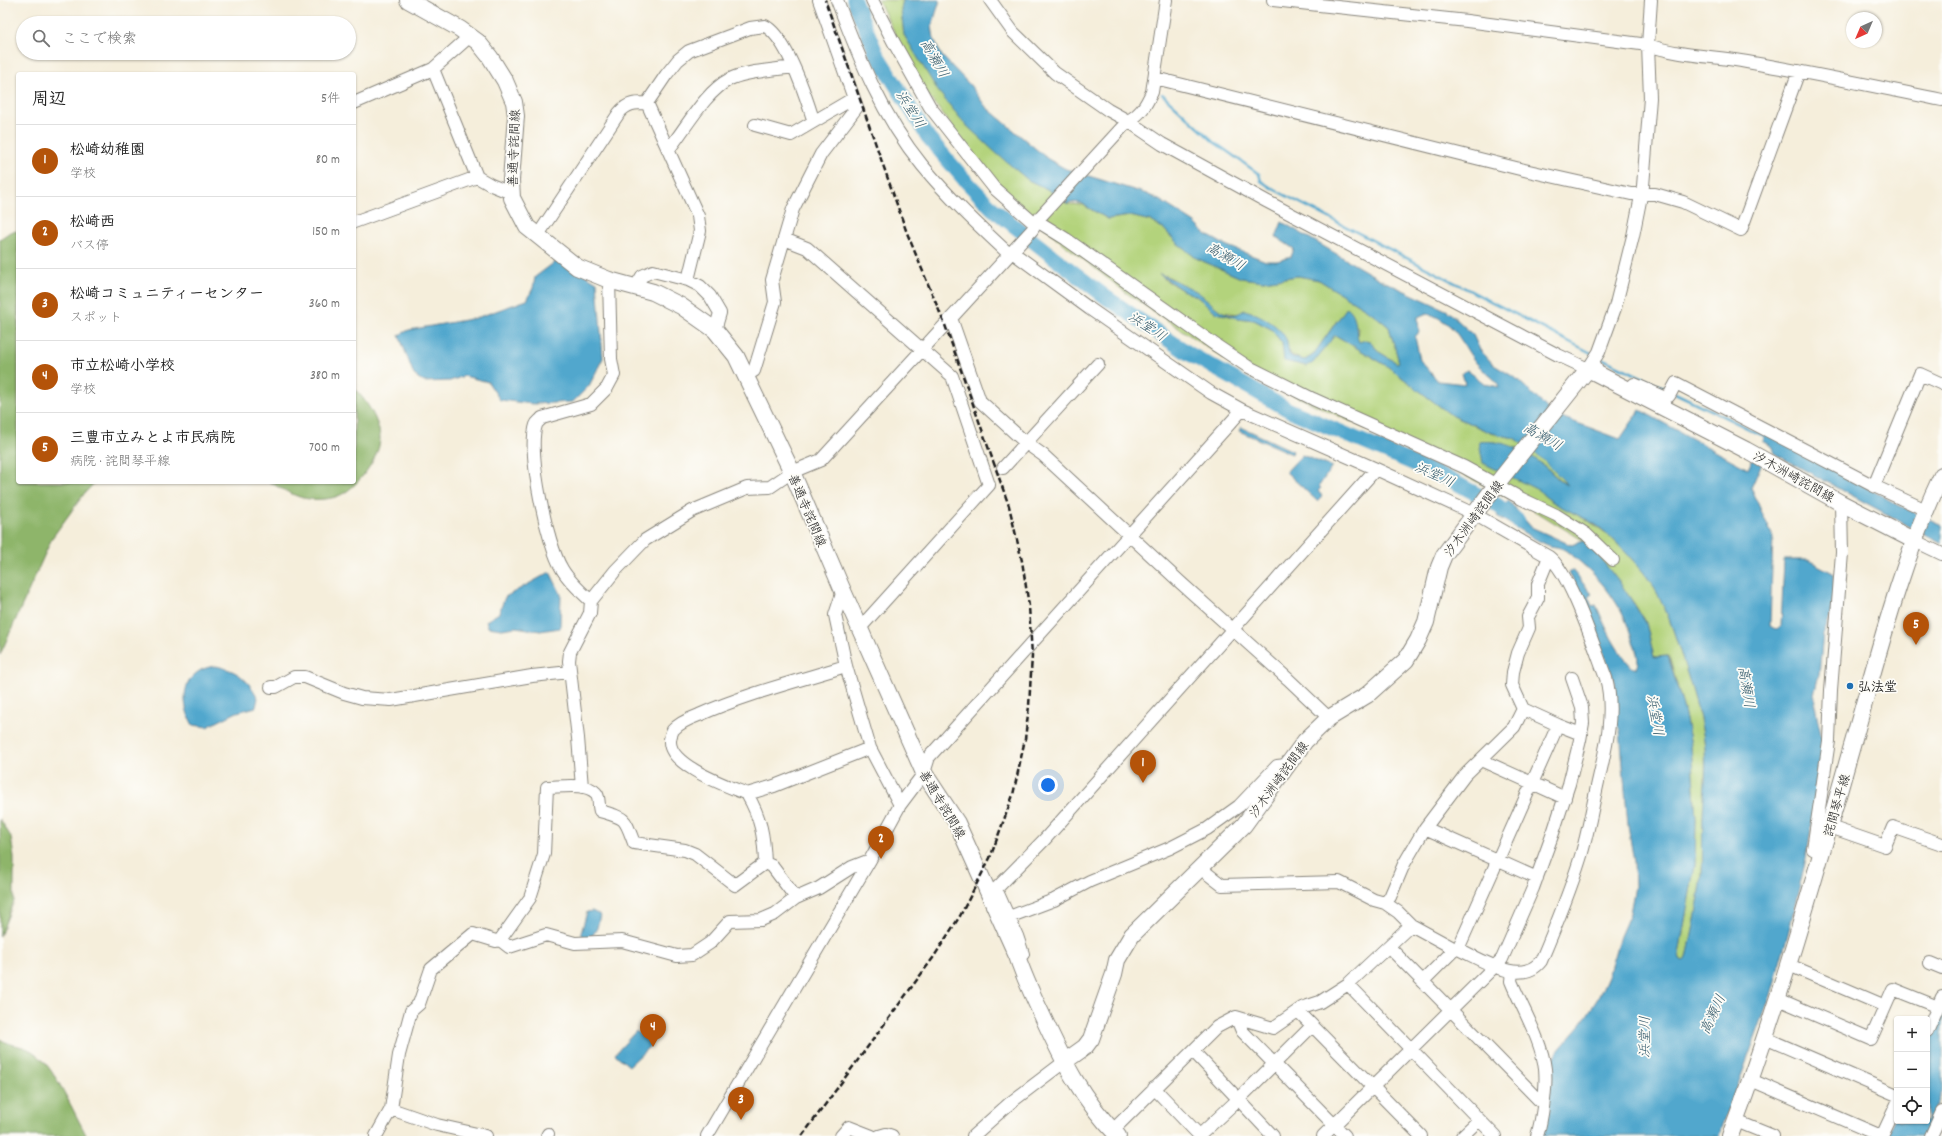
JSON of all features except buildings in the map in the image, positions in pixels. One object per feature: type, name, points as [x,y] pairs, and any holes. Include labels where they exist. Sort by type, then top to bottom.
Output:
[{"type":"main road","name":"善通寺詫間線","points":[[408,0],[460,29],[469,37],[478,42],[490,57],[505,81],[514,102],[516,116],[510,180],[511,193],[517,210],[527,227],[577,267],[609,280],[636,286],[653,292],[681,306],[714,330],[736,356],[792,472],[924,773],[957,822],[1028,985],[1064,1062],[1082,1092],[1116,1133]]},
{"type":"main road","name":"汐木洲崎詫間線","points":[[1064,1062],[1085,1047],[1091,1039],[1118,960],[1128,941],[1244,825],[1304,741],[1329,718],[1367,695],[1406,660],[1418,640],[1426,622],[1439,566],[1454,540],[1592,363],[1841,503],[1914,537]]},
{"type":"main road","name":"詫間琴平線","points":[[1730,1136],[1766,1038],[1778,999],[1830,827],[1889,617],[1914,537],[1942,475]]},
{"type":"street","points":[[745,374],[754,371],[775,302],[772,280],[793,209],[821,154],[857,107],[819,0]]},
{"type":"street","points":[[837,0],[854,48],[872,85],[885,110],[908,145],[922,165],[960,208],[1010,253],[1173,368],[1242,410],[1474,514],[1554,560],[1567,582],[1606,678],[1610,694],[1610,722],[1580,859],[1552,936],[1541,961],[1536,968],[1528,972],[1512,972],[1456,949],[1411,925],[1398,912],[1385,903],[1374,900],[1339,882],[1222,885],[1200,868]]},
{"type":"street","points":[[872,0],[900,55],[930,107],[994,188],[1036,223],[1066,239],[1247,366],[1313,399],[1464,467],[1496,486],[1570,523],[1590,538],[1613,560]]},
{"type":"street","points":[[990,0],[1013,32],[1055,73],[1108,110],[1162,144],[1298,218],[1558,355],[1592,363],[1664,397],[1672,391],[1676,383],[1925,512]]},
{"type":"street","points":[[582,787],[570,672],[570,652],[590,614],[591,601],[615,571],[645,540],[692,511],[747,488],[770,486],[792,472],[821,460],[1127,122],[1138,115],[1146,105],[1152,92],[1155,78],[1166,0]]},
{"type":"street","points":[[1273,0],[1475,22],[1648,45],[1663,50],[1729,58],[1799,71],[1942,100]]},
{"type":"street","points":[[1592,363],[1615,308],[1633,236],[1642,190],[1650,98],[1648,45],[1651,0]]},
{"type":"street","points":[[647,103],[666,75],[678,60],[689,50],[759,26],[765,26],[776,35],[800,79],[812,116]]},
{"type":"street","points":[[356,102],[433,69],[469,37]]},
{"type":"street","points":[[669,149],[700,107],[721,85],[738,76],[793,67]]},
{"type":"street","points":[[433,69],[477,177],[491,185],[511,193]]},
{"type":"street","points":[[1155,78],[1520,169],[1631,194],[1642,190],[1683,202],[1740,230],[1799,71]]},
{"type":"street","points":[[755,125],[792,135],[854,98]]},
{"type":"street","points":[[538,235],[618,112],[631,103],[647,103]]},
{"type":"street","points":[[647,103],[698,216],[700,231],[688,280]]},
{"type":"street","points":[[356,221],[477,177]]},
{"type":"street","points":[[784,239],[807,248],[952,376],[989,485],[860,628]]},
{"type":"street","points":[[636,286],[642,276],[653,271],[688,280],[700,286],[710,296],[720,313],[714,330]]},
{"type":"street","points":[[591,601],[562,569],[553,548],[541,500],[535,458],[534,435],[537,423],[542,418],[590,404],[607,388],[614,375],[611,359],[609,280]]},
{"type":"street","points":[[951,318],[980,401],[1026,443],[1043,455],[1329,718]]},
{"type":"street","points":[[1002,468],[1098,364]]},
{"type":"street","points":[[1874,486],[1920,374],[1942,384]]},
{"type":"street","points":[[707,1136],[870,860],[900,805],[924,773],[929,757],[1130,536],[1242,410]]},
{"type":"street","points":[[1028,985],[1024,957],[1009,917],[996,889],[1045,839],[1376,469]]},
{"type":"street","points":[[1822,854],[1813,848],[1829,741],[1831,690],[1842,553],[1841,503]]},
{"type":"street","points":[[1914,537],[1942,554]]},
{"type":"street","points":[[1549,557],[1538,584],[1538,598],[1528,617],[1528,628],[1518,653],[1513,672],[1512,685],[1523,709],[1581,734]]},
{"type":"street","points":[[843,591],[835,615],[846,666],[870,748],[900,805]]},
{"type":"street","points":[[846,666],[748,696],[686,720],[673,730],[670,742],[674,752],[682,761],[698,774],[747,794],[774,786],[870,748]]},
{"type":"street","points":[[271,687],[276,687],[294,677],[305,677],[344,694],[362,698],[391,700],[532,676],[570,672]]},
{"type":"street","points":[[1323,1136],[1412,1050],[1502,959],[1537,878],[1565,798],[1581,734],[1583,723],[1582,707],[1572,678]]},
{"type":"street","points":[[1385,903],[1390,897],[1416,842],[1425,828],[1465,776],[1514,727],[1523,709]]},
{"type":"street","points":[[1423,981],[1456,949],[1498,860],[1558,725]]},
{"type":"street","points":[[1481,760],[1565,798]]},
{"type":"street","points":[[1009,917],[1054,900],[1090,881],[1170,848],[1207,829],[1239,806],[1277,766],[1286,765]]},
{"type":"street","points":[[500,940],[530,898],[544,854],[547,788],[582,787],[596,793],[600,811],[622,817],[625,820],[634,843],[685,850],[695,854],[736,885],[766,863]]},
{"type":"street","points":[[747,794],[760,820],[764,837],[766,863]]},
{"type":"street","points":[[1830,827],[1886,846],[1893,827],[1942,844]]},
{"type":"street","points":[[1425,828],[1537,878]]},
{"type":"street","points":[[376,1136],[391,1109],[398,1055],[407,1022],[411,1011],[419,1004],[431,969],[473,934],[496,941],[500,940],[509,947],[546,935],[575,942],[622,941],[677,956],[692,955],[710,943],[730,921],[762,920],[775,914],[796,898],[819,888],[852,867],[870,860]]},
{"type":"street","points":[[766,863],[772,866],[796,898]]},
{"type":"street","points":[[1116,1133],[1154,1088],[1217,1028],[1236,1017],[1272,1028],[1298,1011],[1320,1002],[1348,984],[1411,925]]},
{"type":"street","points":[[1389,947],[1543,1104]]},
{"type":"street","points":[[1930,963],[1942,968]]},
{"type":"street","points":[[1788,965],[1885,1006]]},
{"type":"street","points":[[1512,972],[1511,981],[1538,1043],[1545,1070],[1541,1123],[1537,1136]]},
{"type":"street","points":[[1348,984],[1495,1136]]},
{"type":"street","points":[[1778,999],[1871,1039],[1893,988],[1940,1002],[1930,1025]]},
{"type":"street","points":[[1298,1011],[1421,1136]]},
{"type":"street","points":[[1236,1017],[1242,1031],[1345,1136]]},
{"type":"street","points":[[1154,1088],[1200,1136],[1312,1026]]},
{"type":"street","points":[[1766,1038],[1894,1094]]},
{"type":"street","points":[[1193,1051],[1273,1136]]},
{"type":"street","points":[[974,1136],[1010,1103],[1064,1062]]},
{"type":"street","points":[[1751,1080],[1881,1136],[1894,1110]]},
{"type":"street","points":[[391,1109],[437,1125],[486,1136]]},
{"type":"street","points":[[1932,1136],[1942,1112]]},
{"type":"street","points":[[1462,1136],[1479,1120]]},
{"type":"street","points":[[1736,1121],[1773,1136]]},
{"type":"street","points":[[841,1136],[849,1127],[871,1136],[886,1134],[892,1136]]},
{"type":"green space","points":[[878,0],[903,0],[901,9],[904,35],[965,124],[1028,180],[1047,189],[1068,204],[1083,205],[1108,219],[1130,216],[1151,221],[1164,229],[1176,242],[1196,258],[1241,278],[1263,281],[1298,276],[1319,280],[1372,313],[1389,327],[1399,362],[1397,363],[1379,352],[1371,342],[1366,340],[1359,343],[1357,338],[1358,328],[1338,319],[1313,355],[1305,360],[1293,356],[1289,352],[1283,344],[1275,327],[1239,314],[1221,312],[1197,292],[1165,275],[1164,279],[1182,290],[1196,296],[1217,313],[1254,320],[1271,329],[1282,343],[1285,361],[1307,366],[1335,335],[1387,366],[1451,415],[1491,433],[1514,438],[1538,455],[1569,486],[1542,464],[1520,450],[1496,442],[1479,442],[1540,491],[1544,496],[1602,530],[1619,545],[1639,567],[1659,596],[1669,618],[1694,695],[1704,739],[1705,768],[1702,875],[1698,906],[1687,958],[1683,961],[1680,959],[1679,954],[1695,864],[1696,819],[1691,745],[1684,710],[1669,656],[1654,657],[1646,623],[1634,603],[1602,560],[1584,541],[1542,515],[1413,450],[1246,373],[1128,294],[1061,242],[1004,189],[984,168],[924,90]]},
{"type":"green space","points":[[16,231],[16,484],[93,484],[84,494],[52,538],[0,655],[0,239],[10,232]]},
{"type":"green space","points":[[356,390],[372,411],[378,425],[380,439],[376,455],[366,472],[356,483]]},
{"type":"green space","points":[[273,484],[355,484],[345,493],[328,499],[306,499],[289,493]]},
{"type":"green space","points":[[0,819],[11,837],[14,858],[14,901],[0,936]]},
{"type":"green space","points":[[0,1039],[4,1042],[32,1051],[43,1061],[51,1070],[64,1092],[87,1136],[0,1136]]},
{"type":"water","name":"高瀬川","points":[[903,0],[940,0],[932,26],[934,39],[942,56],[970,85],[986,107],[1048,159],[1066,169],[1147,194],[1161,201],[1195,223],[1207,235],[1225,245],[1266,261],[1277,261],[1291,257],[1294,249],[1276,237],[1282,222],[1381,280],[1448,311],[1473,335],[1480,350],[1494,365],[1517,379],[1553,414],[1620,439],[1640,410],[1748,469],[1753,458],[1762,463],[1751,488],[1773,537],[1770,626],[1777,630],[1781,626],[1784,560],[1808,560],[1833,573],[1834,588],[1831,615],[1823,634],[1819,674],[1814,695],[1823,743],[1818,788],[1806,859],[1788,934],[1771,995],[1719,1136],[1540,1136],[1549,1065],[1552,1058],[1582,1023],[1598,998],[1608,976],[1620,936],[1630,913],[1635,886],[1634,862],[1628,826],[1620,730],[1615,721],[1616,692],[1612,674],[1585,609],[1588,607],[1584,598],[1582,599],[1569,572],[1572,570],[1592,594],[1588,597],[1592,606],[1596,605],[1616,646],[1633,668],[1636,668],[1638,657],[1622,612],[1606,588],[1587,568],[1565,550],[1550,546],[1537,540],[1497,516],[1508,500],[1531,527],[1571,545],[1584,541],[1590,545],[1623,587],[1646,623],[1654,657],[1668,656],[1684,710],[1691,745],[1696,819],[1695,864],[1679,954],[1680,959],[1683,961],[1687,958],[1698,906],[1702,875],[1706,768],[1705,749],[1697,705],[1673,629],[1659,596],[1646,576],[1619,545],[1596,525],[1558,505],[1544,496],[1540,491],[1483,463],[1479,442],[1496,442],[1505,444],[1522,451],[1537,460],[1561,481],[1568,485],[1538,455],[1514,438],[1491,433],[1451,415],[1387,366],[1335,335],[1313,363],[1307,366],[1284,361],[1282,343],[1271,329],[1254,320],[1217,313],[1196,296],[1182,290],[1159,274],[1196,291],[1219,310],[1225,313],[1231,315],[1237,314],[1244,310],[1263,317],[1275,325],[1284,335],[1287,341],[1289,354],[1294,358],[1305,360],[1313,355],[1347,307],[1355,319],[1359,342],[1366,340],[1371,342],[1379,352],[1397,363],[1399,362],[1389,327],[1372,313],[1319,280],[1298,276],[1263,281],[1241,278],[1196,258],[1176,242],[1164,229],[1151,221],[1130,216],[1108,219],[1080,203],[1070,202],[1068,204],[1047,189],[1028,180],[965,124],[938,91],[904,35],[901,9]],"holes":[[[1427,313],[1442,320],[1451,327],[1482,370],[1496,381],[1499,387],[1485,384],[1467,370],[1462,373],[1465,384],[1438,381],[1420,360],[1415,337],[1419,332],[1418,317]]]},
{"type":"water","points":[[559,259],[597,282],[603,358],[589,386],[573,402],[533,404],[500,400],[488,382],[464,376],[450,381],[424,382],[414,375],[399,335],[409,330],[476,318],[527,300],[533,288],[535,277]]},
{"type":"water","points":[[1241,427],[1293,451],[1292,454],[1239,431]]},
{"type":"water","points":[[1768,432],[1898,505],[1942,525],[1942,544],[1775,454],[1773,447],[1763,441]]},
{"type":"water","points":[[1302,455],[1332,467],[1319,486],[1321,488],[1318,491],[1322,496],[1317,501],[1286,472]]},
{"type":"water","points":[[550,572],[561,594],[560,628],[540,631],[516,627],[502,629],[488,627],[486,621],[499,613],[505,597]]},
{"type":"water","points":[[216,666],[230,670],[246,680],[258,698],[256,707],[237,712],[207,727],[193,725],[188,715],[186,706],[186,687],[190,679],[196,673],[205,668]]},
{"type":"water","points":[[592,911],[600,915],[597,928],[590,940],[585,940],[581,933],[587,912]]},
{"type":"water","points":[[1942,1008],[1942,1092],[1930,1123],[1930,1052],[1930,1037]]},
{"type":"water","points":[[636,1031],[651,1045],[629,1066],[615,1054]]},
{"type":"water","points":[[1894,1120],[1894,1124],[1930,1124],[1925,1136],[1887,1136]]},
{"type":"waterway","name":"浜堂川","points":[[854,0],[876,53],[928,137],[963,178],[993,209],[1047,252],[1107,298],[1188,353],[1289,410],[1443,476],[1497,505],[1518,521]]},
{"type":"waterway","points":[[1162,94],[1214,142],[1259,174],[1261,181],[1273,189],[1593,354]]},
{"type":"waterway","points":[[1599,357],[1669,390]]},
{"type":"waterway","points":[[1675,393],[1768,438]]},
{"type":"railway","points":[[802,1136],[933,958],[960,916],[990,858],[1013,795],[1025,739],[1029,706],[1032,656],[1029,606],[1022,561],[1009,506],[945,325],[907,233],[825,0]]},
{"type":"place","name":"三豊市立みとよ市民病院","points":[[1916,645]]},
{"type":"place","name":"弘法堂","points":[[1850,686]]},
{"type":"place","name":"松崎幼稚園","points":[[1143,783]]},
{"type":"place","name":"松崎西","points":[[881,859]]},
{"type":"place","name":"市立松崎小学校","points":[[653,1047]]},
{"type":"place","name":"松崎コミュニティーセンター","points":[[741,1120]]}]
